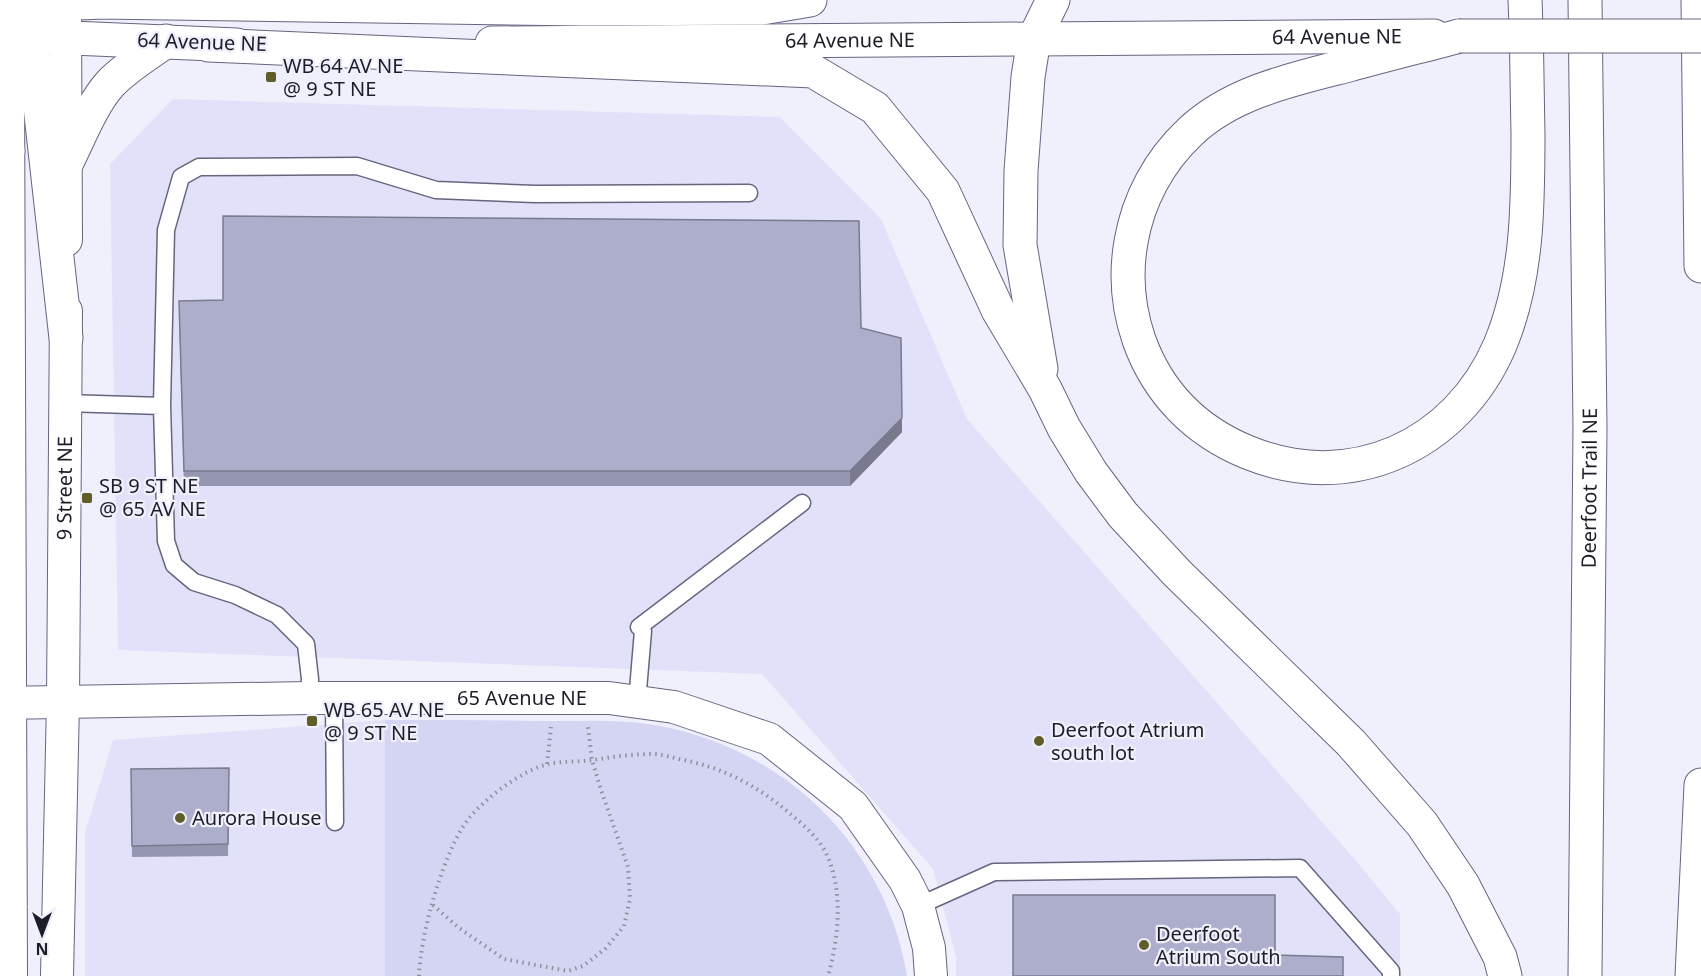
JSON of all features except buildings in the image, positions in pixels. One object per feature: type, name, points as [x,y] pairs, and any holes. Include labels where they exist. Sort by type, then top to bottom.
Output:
[{"type":"main road","points":[[66,338],[31,13],[99,2],[582,9],[762,8],[810,0]]},
{"type":"main road","points":[[1045,389],[1020,245],[1022,159],[1028,77],[1034,39],[1053,0]]},
{"type":"main road","points":[[1459,36],[1293,79],[1253,93],[1218,110],[1191,131],[1170,154],[1153,178],[1133,228],[1127,280],[1129,305],[1142,350],[1164,390],[1178,406],[1215,436],[1261,458],[1291,466],[1318,468],[1346,466],[1372,461],[1398,452],[1421,440],[1442,426],[1474,392],[1496,354],[1510,317],[1523,256],[1528,192],[1525,0]]},
{"type":"main road","name":"Deerfoot Trail NE","points":[[1585,0],[1590,439],[1585,976]]},
{"type":"main road","points":[[1698,0],[1701,266]]},
{"type":"main road","name":"64 Avenue NE","points":[[31,13],[65,38],[166,41],[208,45],[1701,36]]},
{"type":"main road","points":[[67,162],[99,101],[110,85],[131,66],[166,41]]},
{"type":"main road","points":[[208,45],[813,71],[875,108],[943,191],[998,310],[1091,472],[1123,515],[1177,573],[1351,743],[1422,824],[1463,885],[1500,957],[1505,976]]},
{"type":"main road","points":[[1692,976],[1701,785]]},
{"type":"street","points":[[11,976],[5,704],[4,143],[8,69],[31,13]]},
{"type":"street","name":"9 Street NE","points":[[57,976],[63,702],[67,162],[65,38]]},
{"type":"street","name":"65 Avenue NE","points":[[5,704],[322,698],[609,698],[674,707],[769,739],[853,806],[912,893]]},
{"type":"street","points":[[912,893],[929,948],[931,976]]},
{"type":"lane","points":[[335,822],[322,698],[310,679],[306,644],[278,615],[236,595],[194,582],[174,565],[166,540],[162,406],[166,230],[181,177],[199,167],[357,166],[436,190],[535,194],[749,193]]},
{"type":"lane","points":[[65,403],[162,406]]},
{"type":"lane","points":[[637,702],[641,629],[802,503]]},
{"type":"lane","points":[[912,893],[994,872],[1300,868],[1391,971],[1391,976]]},
{"type":"path","points":[[433,905],[459,928],[504,959],[568,974],[605,949],[624,926],[630,899],[628,867],[592,760],[588,727],[579,726]]},
{"type":"path","points":[[547,764],[550,727],[560,727]]},
{"type":"path","points":[[419,976],[425,930],[444,866],[455,840],[469,818],[508,784],[547,764],[621,755],[655,754],[701,763],[732,775],[765,792],[809,830],[824,851],[834,879],[838,912],[828,976]]},
{"type":"shaded area","points":[[173,99],[780,117],[881,219],[967,419],[1352,856],[1400,914],[1400,976],[956,976],[956,957],[933,869],[762,674],[118,650],[110,164]]},
{"type":"shaded area","points":[[385,720],[385,976],[85,976],[85,833],[113,740]]},
{"type":"shaded area","points":[[385,720],[630,722],[661,726],[692,734],[750,757],[801,792],[824,813],[857,852],[885,902],[898,938],[907,976],[385,976]]},
{"type":"place","name":"WB 64 AV NE @ 9 ST NE","points":[[271,77]]},
{"type":"place","name":"SB 9 ST NE @ 65 AV NE","points":[[87,498]]},
{"type":"place","name":"WB 65 AV NE @ 9 ST NE","points":[[312,721]]},
{"type":"place","name":"Deerfoot Atrium south lot","points":[[1039,741]]},
{"type":"place","name":"Aurora House","points":[[180,818]]},
{"type":"place","name":"Deerfoot Atrium South","points":[[1144,945]]}]
